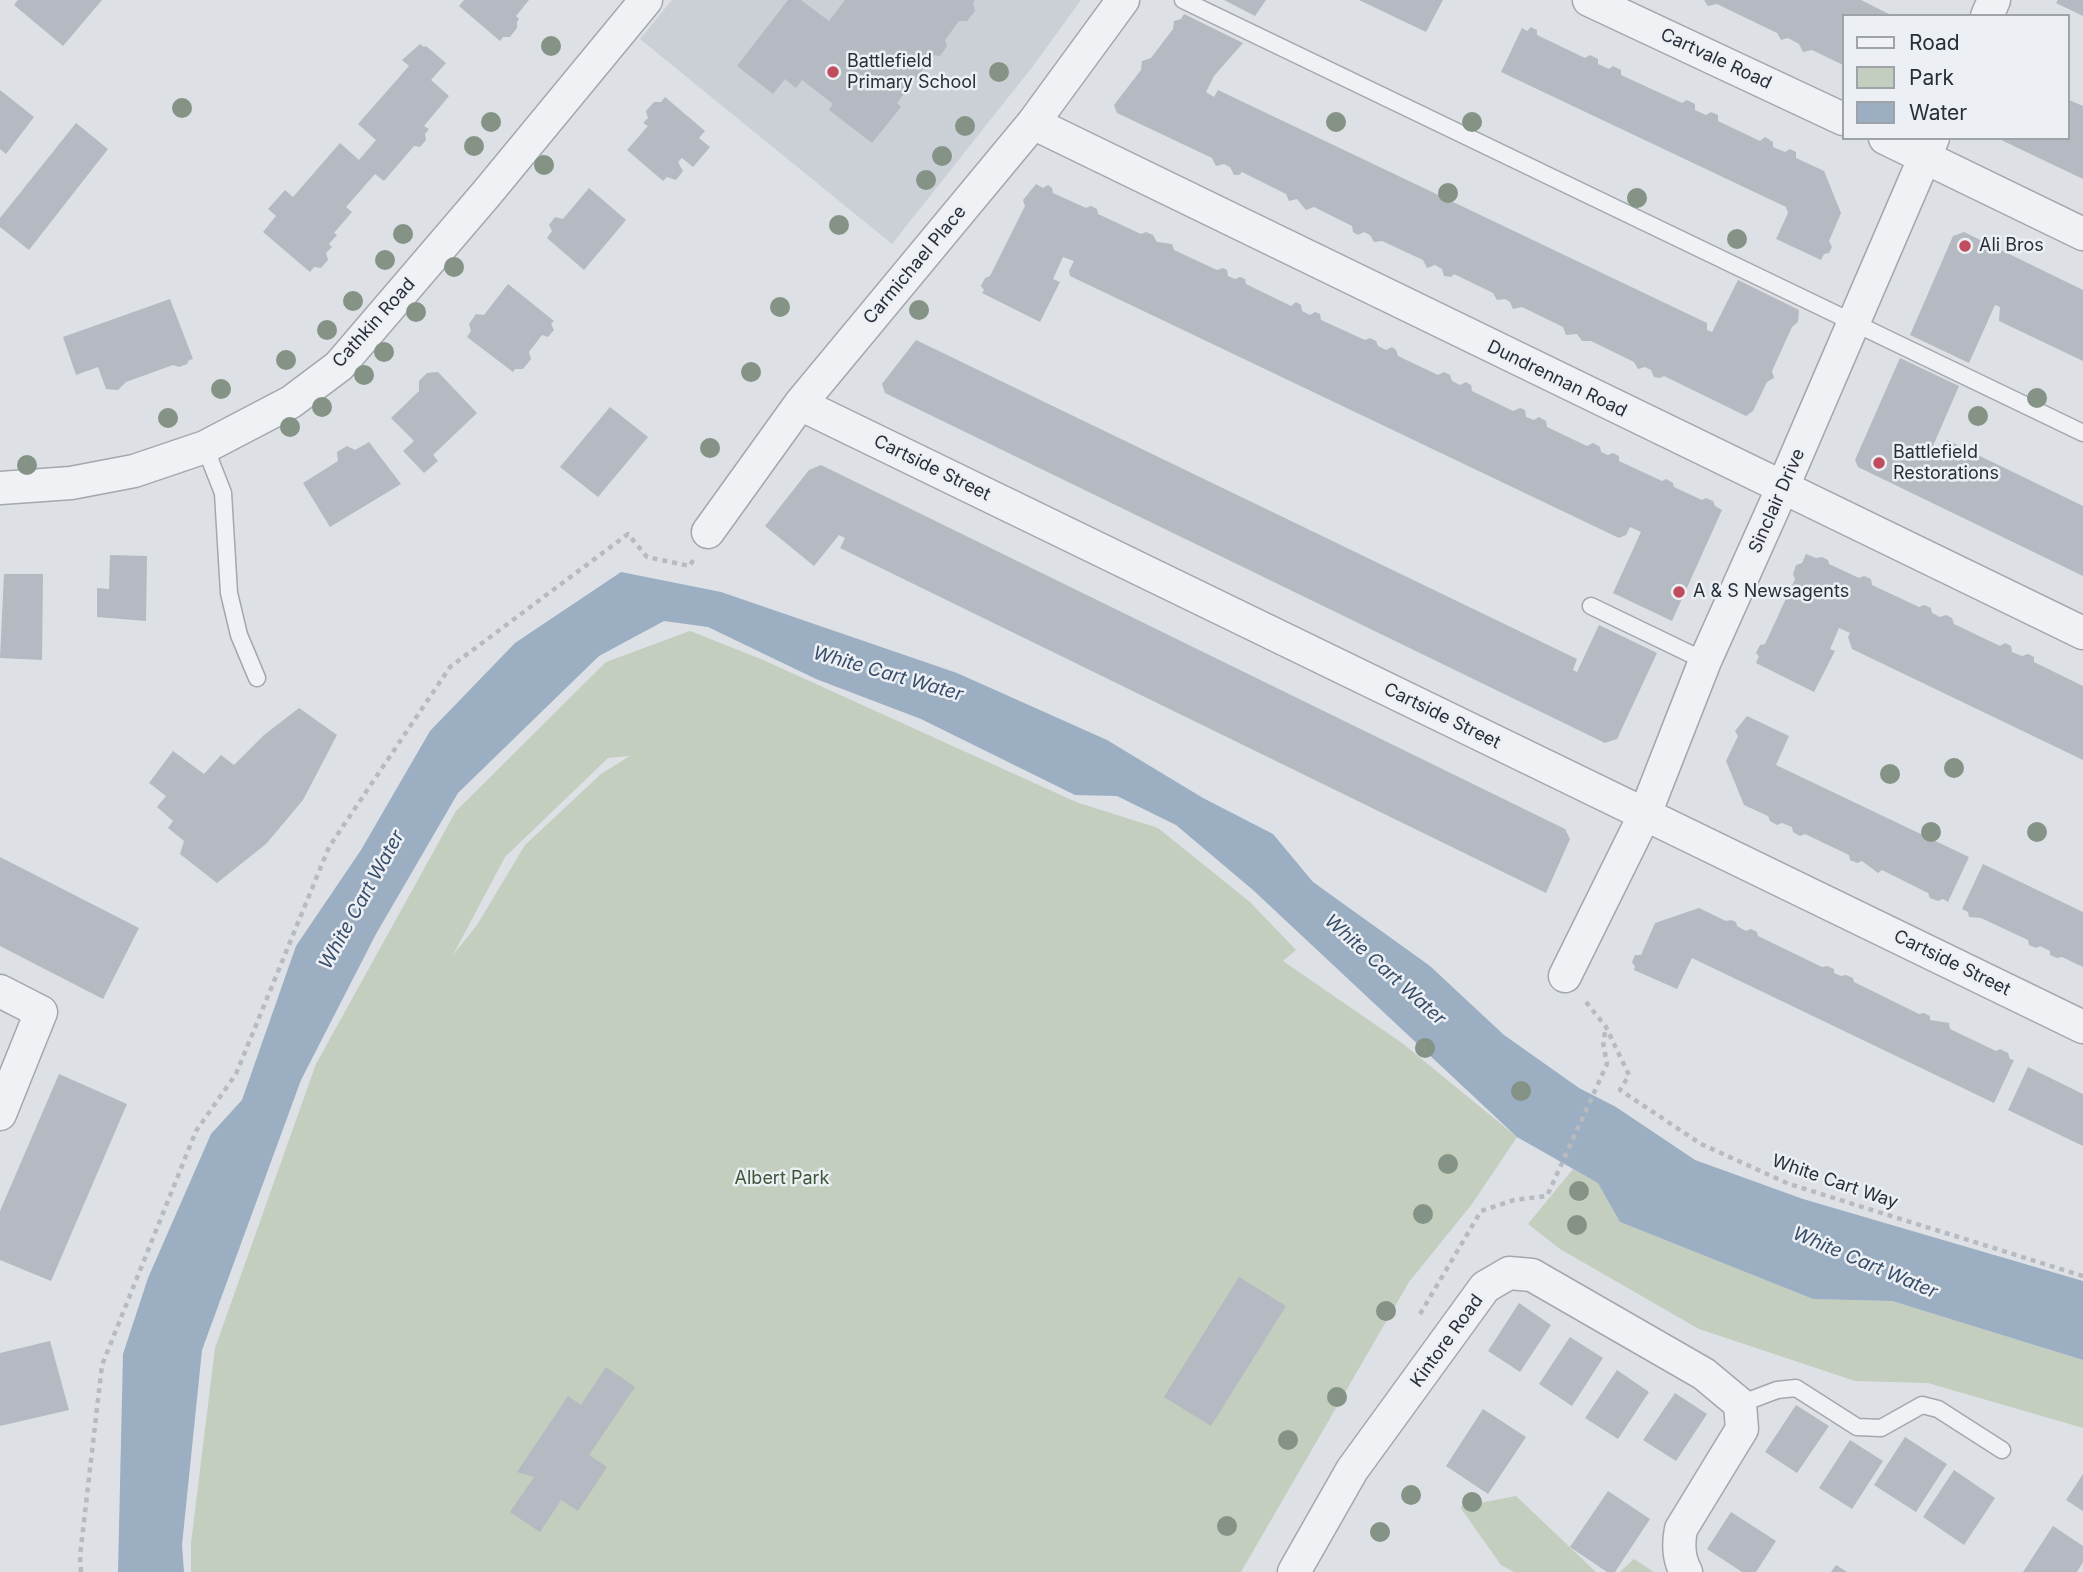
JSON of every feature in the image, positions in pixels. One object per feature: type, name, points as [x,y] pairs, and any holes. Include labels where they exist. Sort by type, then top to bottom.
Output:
[{"type":"street","name":"Cathkin Road","points":[[0,488],[71,482],[134,471],[205,447],[291,402],[339,366],[646,0]]},
{"type":"street","name":"Carmichael Place","points":[[708,532],[800,404],[1033,123],[1124,0]]},
{"type":"street","name":"Cartvale Road","points":[[1589,0],[1842,119]]},
{"type":"street","name":"Dundrennan Road","points":[[1033,123],[2083,633]]},
{"type":"street","points":[[1894,140],[1929,148],[2083,234]]},
{"type":"street","name":"Sinclair Drive","points":[[1565,976],[1645,814],[1705,661],[1929,148]]},
{"type":"street","name":"Cartside Street","points":[[800,404],[2083,1027]]},
{"type":"street","points":[[0,991],[41,1012],[0,1114]]},
{"type":"street","name":"Kintore Road","points":[[1294,1572],[1360,1459],[1485,1287],[1509,1273],[1532,1275],[1704,1374],[1740,1404]]},
{"type":"street","points":[[1686,1572],[1678,1543],[1681,1528],[1742,1429],[1740,1404]]},
{"type":"lane","points":[[1182,0],[2083,433]]},
{"type":"lane","points":[[205,447],[223,493],[229,593],[239,635],[257,678]]},
{"type":"lane","points":[[1591,606],[1705,661]]},
{"type":"lane","points":[[1740,1404],[1777,1390],[1796,1388],[1857,1426],[1881,1428],[1922,1405],[1938,1409],[2002,1450]]},
{"type":"path","points":[[81,1572],[80,1556],[102,1365],[195,1131],[236,1074],[329,847],[450,667],[628,534],[647,557],[690,566],[708,532]]},
{"type":"path","name":"White Cart Way","points":[[1514,1200],[1547,1196],[1607,1064],[1602,1042],[1606,1027],[1629,1075],[1620,1090],[1701,1144],[1789,1184],[2083,1276]]},
{"type":"shaded area","points":[[672,0],[1081,0],[1033,66],[892,244],[640,39]]},
{"type":"green space","name":"Albert Park","points":[[690,631],[761,659],[1076,802],[1158,828],[1250,902],[1296,950],[1283,961],[1402,1043],[1517,1137],[1472,1204],[1409,1282],[1241,1572],[191,1572],[191,1543],[215,1348],[316,1064],[456,811],[606,662]],"holes":[[[630,756],[601,774],[525,845],[477,925],[453,955],[505,857],[608,758]]]},
{"type":"green space","points":[[1573,1169],[1599,1183],[1620,1222],[1813,1299],[1892,1301],[2083,1360],[2083,1428],[1928,1383],[1855,1381],[1699,1329],[1560,1249],[1528,1224]]},
{"type":"green space","points":[[1516,1496],[1596,1572],[1514,1572],[1501,1565],[1460,1507]]},
{"type":"green space","points":[[1634,1559],[1654,1572],[1620,1572]]},
{"type":"water","name":"White Cart Water","points":[[621,572],[721,592],[957,673],[1107,740],[1203,798],[1273,834],[1313,882],[1430,966],[1504,1035],[1579,1088],[1616,1107],[1695,1160],[1803,1199],[2083,1281],[2083,1360],[1892,1301],[1813,1299],[1620,1222],[1598,1183],[1517,1137],[1253,890],[1176,825],[1117,796],[1075,795],[921,719],[816,679],[708,627],[664,621],[599,656],[458,793],[376,934],[301,1080],[202,1350],[182,1545],[184,1572],[118,1572],[123,1354],[148,1278],[211,1134],[242,1100],[296,946],[361,850],[430,731],[515,643]]},
{"type":"building","points":[[18,0],[102,0],[63,46],[14,5]]},
{"type":"building","points":[[464,0],[529,0],[516,16],[519,19],[517,28],[510,37],[503,37],[500,41],[459,6]]},
{"type":"building","name":"Battlefield Primary School","points":[[788,0],[801,0],[829,21],[845,0],[975,0],[975,11],[967,21],[959,21],[945,40],[947,46],[940,56],[934,55],[897,103],[901,107],[872,143],[829,110],[833,104],[802,80],[796,88],[785,79],[773,94],[737,66]]},
{"type":"building","points":[[1224,0],[1266,0],[1255,16]]},
{"type":"building","points":[[1359,0],[1443,0],[1426,32]]},
{"type":"building","points":[[1704,0],[1861,0],[1889,14],[1842,14],[1842,65],[1812,50],[1803,52],[1799,44],[1788,38],[1781,40],[1777,33],[1717,4],[1708,6]]},
{"type":"building","points":[[2058,0],[2083,0],[2083,16],[2056,3]]},
{"type":"building","points":[[1184,14],[1243,43],[1214,76],[1206,92],[1214,97],[1218,90],[1707,323],[1707,330],[1712,332],[1738,280],[1799,310],[1798,322],[1792,327],[1772,371],[1774,378],[1767,382],[1753,411],[1746,416],[1664,376],[1654,377],[1651,370],[1645,367],[1638,369],[1634,362],[1591,341],[1582,341],[1577,334],[1566,335],[1563,327],[1522,307],[1513,309],[1505,299],[1497,300],[1493,293],[1454,274],[1451,277],[1444,276],[1442,269],[1435,265],[1427,268],[1423,260],[1382,241],[1374,242],[1370,235],[1364,232],[1358,235],[1353,232],[1352,226],[1314,207],[1306,210],[1297,199],[1289,201],[1286,194],[1242,172],[1234,175],[1230,167],[1224,164],[1216,166],[1212,158],[1117,113],[1114,105],[1141,70],[1142,61],[1151,58],[1173,29],[1174,21],[1181,19]]},
{"type":"building","points":[[1531,27],[1537,30],[1537,35],[1585,58],[1590,55],[1598,59],[1598,64],[1621,70],[1621,75],[1682,103],[1687,100],[1695,104],[1695,110],[1706,115],[1711,112],[1718,115],[1718,121],[1760,141],[1765,137],[1773,142],[1773,147],[1785,152],[1790,149],[1796,152],[1796,158],[1824,171],[1841,213],[1829,241],[1832,247],[1829,253],[1824,254],[1821,260],[1776,239],[1788,213],[1786,207],[1501,72],[1522,28],[1527,31]]},
{"type":"building","points":[[420,44],[446,63],[431,80],[449,96],[424,126],[429,129],[425,134],[426,140],[420,147],[414,146],[384,181],[375,174],[346,207],[352,212],[334,233],[337,235],[329,244],[332,247],[326,253],[328,260],[321,268],[314,267],[310,272],[263,232],[276,216],[268,209],[285,190],[293,197],[340,143],[359,160],[376,140],[358,124],[409,66],[402,60]]},
{"type":"building","points":[[0,90],[34,117],[6,154],[0,149]]},
{"type":"building","points":[[665,97],[705,131],[699,138],[710,147],[693,167],[682,158],[678,162],[683,171],[676,180],[667,177],[663,181],[627,150],[648,126],[643,123],[648,118],[646,111],[654,102],[661,102]]},
{"type":"building","points":[[2069,100],[2083,106],[2083,179],[2001,140],[2069,140]]},
{"type":"building","points":[[76,123],[108,149],[29,250],[0,227],[0,218]]},
{"type":"building","points":[[1036,184],[1043,188],[1048,185],[1053,193],[1086,208],[1091,206],[1097,209],[1098,214],[1141,234],[1146,232],[1153,235],[1157,242],[1172,244],[1174,250],[1217,270],[1223,268],[1227,270],[1228,276],[1245,279],[1246,284],[1291,306],[1296,302],[1301,305],[1302,311],[1310,315],[1315,312],[1320,314],[1321,320],[1365,340],[1370,338],[1386,350],[1392,347],[1398,356],[1438,375],[1444,372],[1460,385],[1466,382],[1471,385],[1472,391],[1513,411],[1520,408],[1525,410],[1526,417],[1534,420],[1539,417],[1546,421],[1547,427],[1587,446],[1593,443],[1600,447],[1601,452],[1619,456],[1619,461],[1662,481],[1666,479],[1673,483],[1674,487],[1702,500],[1706,498],[1713,501],[1715,506],[1722,510],[1672,621],[1613,593],[1641,532],[1630,527],[1626,535],[1619,538],[1070,276],[1069,271],[1074,261],[1063,257],[1053,279],[1060,282],[1040,322],[982,293],[984,290],[981,286],[985,278],[990,276],[1025,206],[1023,200]]},
{"type":"building","points":[[589,188],[626,220],[584,270],[547,238],[552,231],[549,225],[555,217],[563,219]]},
{"type":"building","points":[[1964,232],[2083,290],[2083,361],[1999,321],[2000,307],[1995,305],[1969,363],[1910,335],[1953,236]]},
{"type":"building","points":[[508,284],[554,321],[551,324],[554,330],[548,337],[542,335],[529,352],[531,359],[523,369],[515,369],[513,372],[467,337],[471,331],[469,324],[476,314],[484,315]]},
{"type":"building","points":[[170,299],[193,359],[187,364],[179,367],[173,365],[126,382],[118,390],[106,389],[98,367],[76,375],[63,337]]},
{"type":"building","points":[[916,340],[1577,659],[1573,670],[1577,672],[1599,625],[1657,653],[1617,739],[1605,743],[885,393],[882,384]]},
{"type":"building","points":[[1900,358],[1959,386],[1933,446],[1939,449],[1947,440],[2083,506],[2083,576],[1858,467],[1855,460]]},
{"type":"building","points":[[438,372],[477,413],[433,455],[438,461],[424,473],[403,451],[414,441],[391,418],[419,391],[419,381],[427,373]]},
{"type":"building","points":[[610,407],[648,437],[598,497],[560,467]]},
{"type":"building","points":[[369,442],[401,484],[330,527],[303,483],[338,461],[337,452],[347,446],[355,450]]},
{"type":"building","points":[[821,465],[1565,829],[1570,839],[1546,893],[840,548],[845,538],[839,535],[814,566],[765,526],[809,470]]},
{"type":"building","points":[[1806,554],[1822,557],[1828,560],[1829,564],[1859,578],[1864,576],[1871,579],[1872,585],[1919,607],[1924,605],[1931,608],[1932,613],[1940,617],[1946,615],[1952,618],[1954,624],[2000,646],[2005,643],[2011,646],[2012,652],[2022,656],[2028,654],[2034,657],[2034,662],[2083,686],[2083,760],[1852,649],[1848,637],[1850,633],[1839,628],[1830,649],[1835,651],[1814,692],[1756,663],[1759,656],[1756,653],[1760,645],[1765,644],[1795,579],[1793,574],[1796,565],[1802,563]]},
{"type":"building","points":[[110,555],[147,556],[146,621],[97,617],[97,588],[109,589]]},
{"type":"building","points":[[4,574],[43,574],[42,660],[0,658]]},
{"type":"building","points":[[299,708],[337,735],[303,800],[266,844],[217,883],[180,854],[184,841],[168,828],[173,821],[157,807],[166,796],[149,783],[173,751],[204,774],[221,755],[234,765],[264,735]]},
{"type":"building","points":[[1747,716],[1789,736],[1776,765],[1969,857],[1948,902],[1930,898],[1928,893],[1882,870],[1878,873],[1862,861],[1857,863],[1850,860],[1849,855],[1805,834],[1800,836],[1793,832],[1792,827],[1782,823],[1777,825],[1770,821],[1768,816],[1744,805],[1726,761],[1738,736],[1735,731]]},
{"type":"building","points":[[0,857],[139,928],[103,999],[0,946]]},
{"type":"building","points":[[1983,864],[2083,912],[2083,967],[2062,957],[2050,955],[2050,951],[2040,946],[2036,948],[2029,945],[2028,940],[1981,918],[1969,917],[1968,912],[1962,909]]},
{"type":"building","points":[[1699,908],[1726,921],[1736,922],[1737,926],[1746,931],[1751,929],[1757,932],[1758,936],[1822,967],[1834,969],[1834,973],[1853,978],[1854,982],[1919,1014],[1930,1016],[1930,1020],[1949,1023],[1950,1029],[1996,1051],[2000,1049],[2008,1053],[2010,1059],[2014,1060],[1994,1103],[1692,958],[1677,989],[1634,970],[1632,962],[1635,955],[1641,955],[1655,923]]},
{"type":"building","points":[[2028,1067],[2083,1094],[2083,1146],[2008,1110]]},
{"type":"building","points":[[59,1074],[127,1104],[51,1281],[0,1260],[0,1211]]},
{"type":"building","points":[[1239,1277],[1286,1306],[1211,1426],[1164,1397]]},
{"type":"building","points":[[1519,1303],[1551,1325],[1520,1372],[1488,1351]]},
{"type":"building","points":[[1570,1337],[1603,1358],[1572,1406],[1539,1384]]},
{"type":"building","points":[[50,1341],[69,1410],[0,1426],[0,1353]]},
{"type":"building","points":[[606,1367],[635,1387],[589,1455],[607,1467],[578,1511],[561,1500],[540,1532],[510,1512],[534,1477],[517,1472],[568,1396],[581,1405]]},
{"type":"building","points":[[1617,1370],[1649,1392],[1618,1439],[1585,1418]]},
{"type":"building","points":[[1675,1393],[1707,1414],[1676,1461],[1643,1440]]},
{"type":"building","points":[[1796,1405],[1829,1426],[1797,1473],[1765,1452]]},
{"type":"building","points":[[1483,1409],[1526,1437],[1488,1494],[1446,1466]]},
{"type":"building","points":[[1905,1437],[1947,1464],[1916,1512],[1874,1485]]},
{"type":"building","points":[[1850,1440],[1883,1461],[1852,1509],[1819,1488]]},
{"type":"building","points":[[1954,1470],[1995,1498],[1964,1545],[1923,1517]]},
{"type":"building","points":[[2083,1474],[2083,1511],[2066,1500]]},
{"type":"building","points":[[1608,1491],[1650,1519],[1615,1572],[1607,1572],[1570,1547]]},
{"type":"building","points":[[1731,1512],[1776,1541],[1756,1572],[1742,1572],[1707,1549]]},
{"type":"building","points":[[2053,1526],[2083,1546],[2083,1562],[2077,1572],[2023,1572]]},
{"type":"building","points":[[1836,1565],[1847,1572],[1831,1572]]},
{"type":"place","name":"Battlefield Primary School","points":[[833,72]]},
{"type":"place","name":"Ali Bros","points":[[1965,246]]},
{"type":"place","name":"Battlefield Restorations","points":[[1879,463]]},
{"type":"place","name":"A & S Newsagents","points":[[1679,592]]}]
